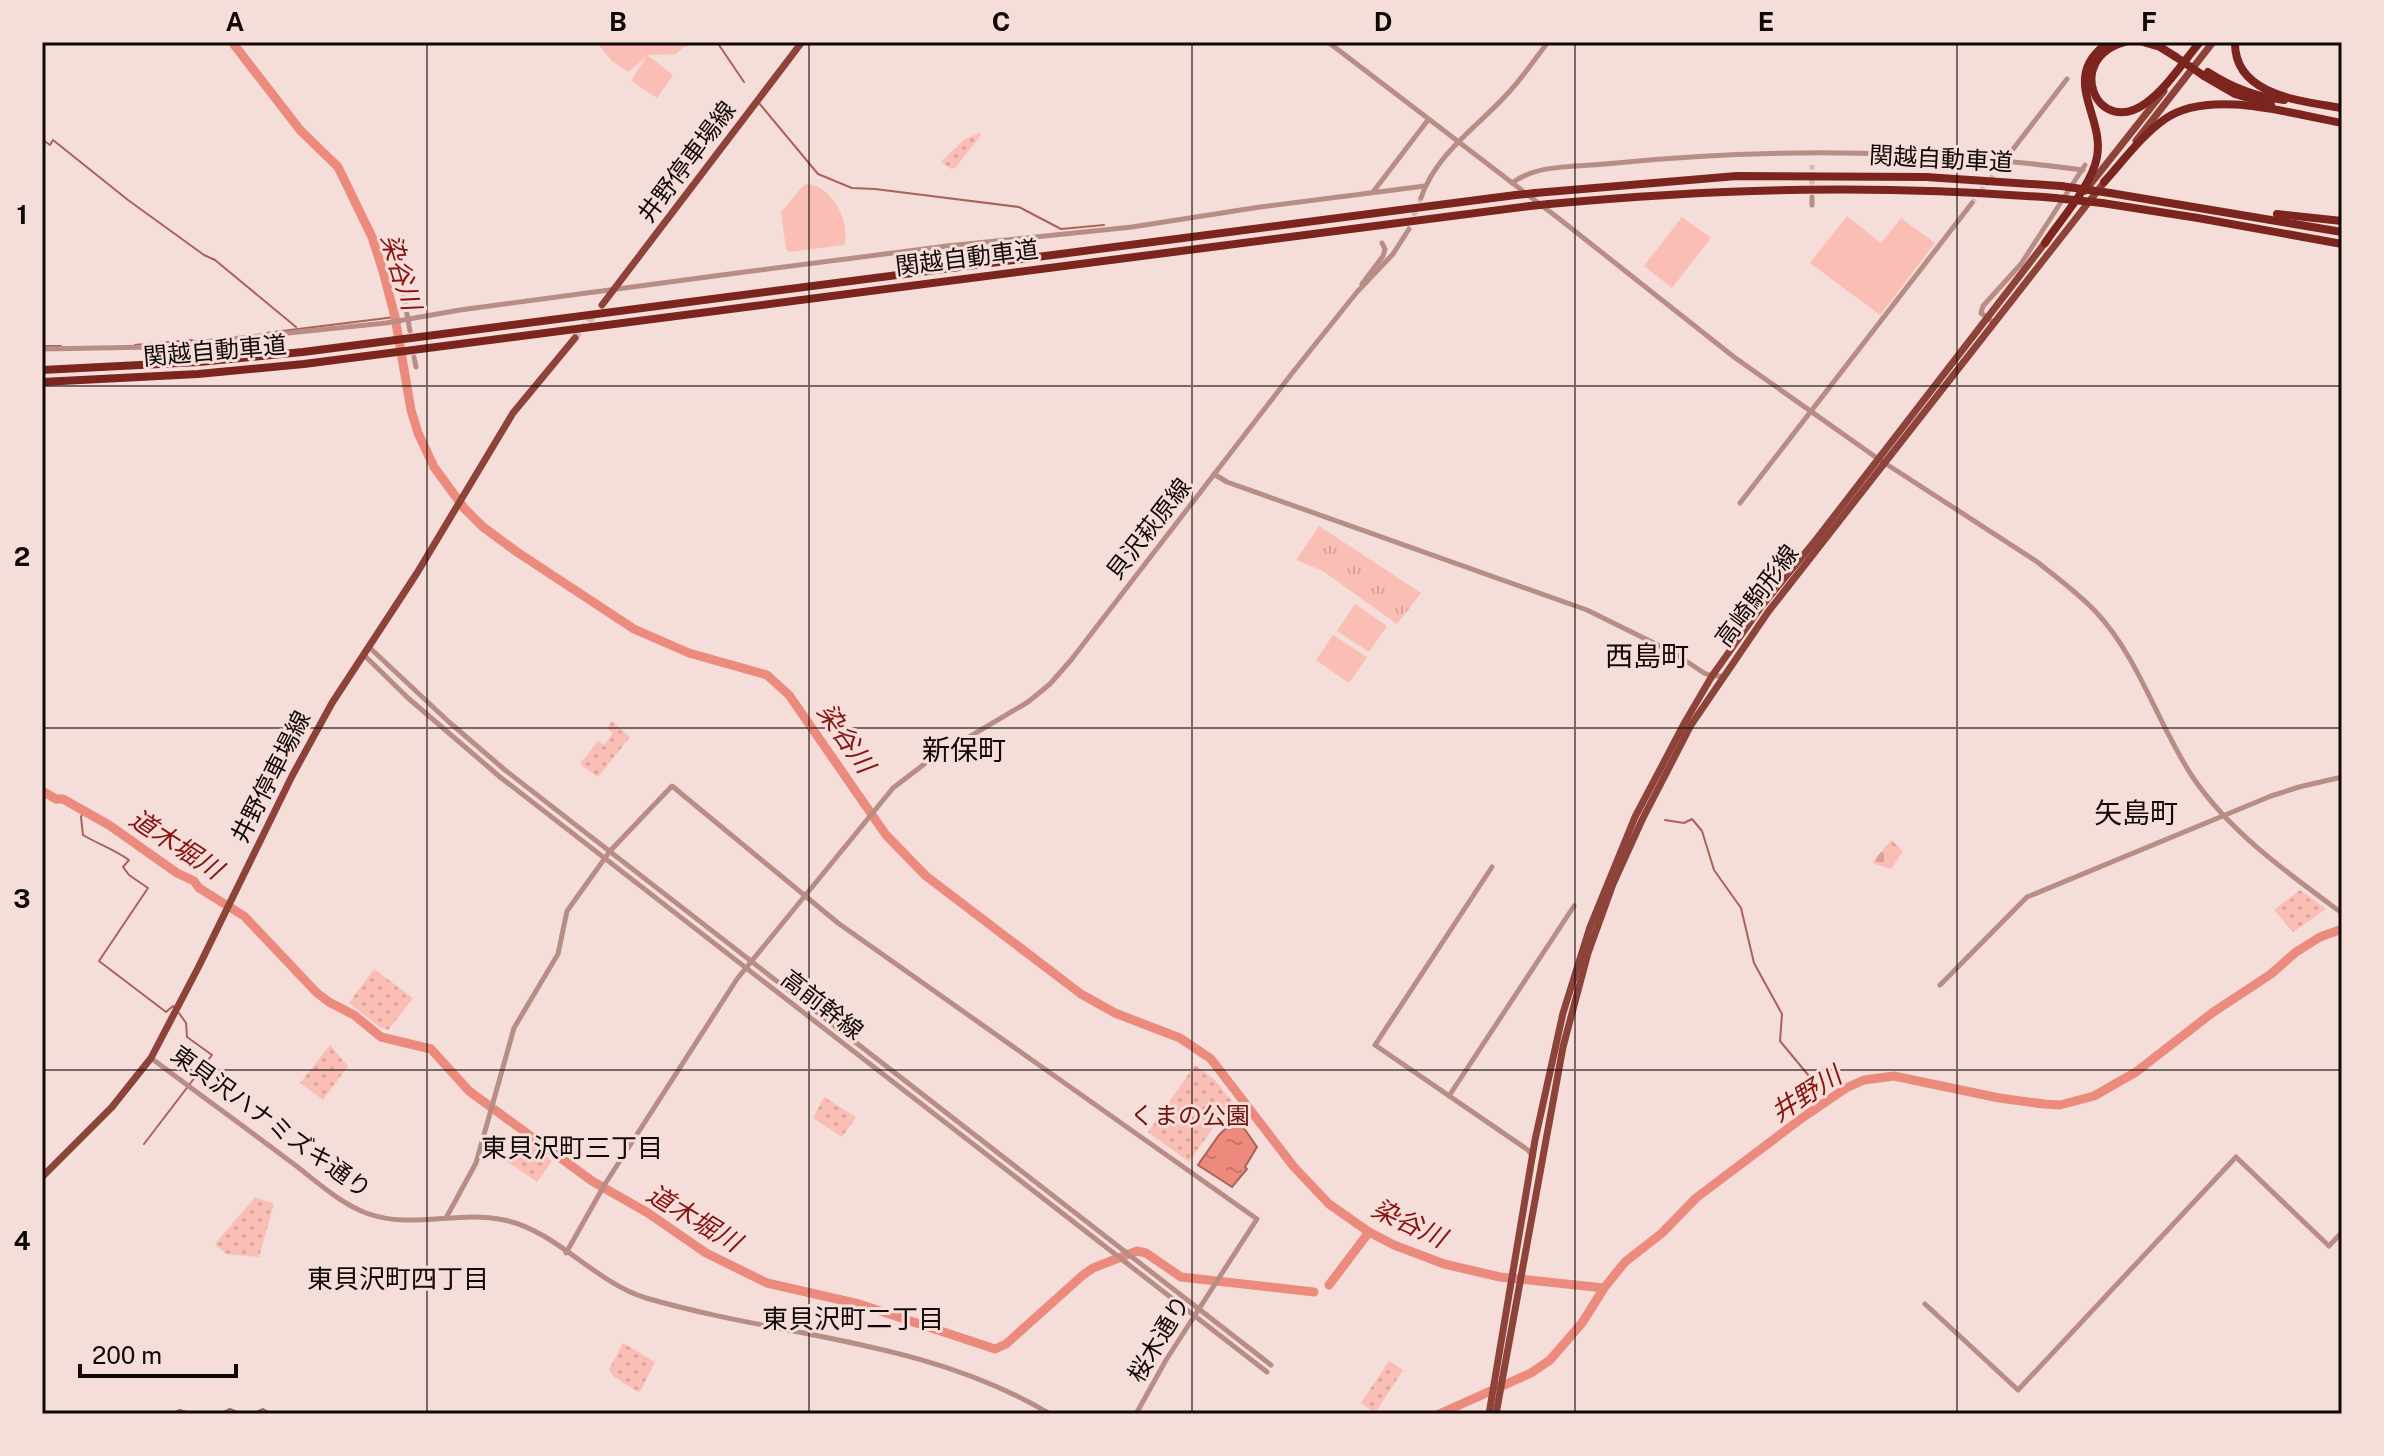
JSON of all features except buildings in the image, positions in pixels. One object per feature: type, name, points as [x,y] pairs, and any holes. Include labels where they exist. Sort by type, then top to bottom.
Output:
[{"type":"highway","points":[[2045,243],[2088,179],[2097,159],[2098,139],[2085,96],[2085,79],[2093,56],[2109,42]]},
{"type":"highway","points":[[2125,42],[2103,53],[2094,67],[2091,81],[2099,103],[2120,112],[2138,108],[2155,95],[2201,42]]},
{"type":"highway","points":[[2143,42],[2178,55]]},
{"type":"highway","points":[[2161,42],[2235,94],[2302,115]]},
{"type":"highway","points":[[2235,42],[2237,62],[2253,82],[2279,95],[2342,108]]},
{"type":"highway","points":[[2206,74],[2259,96],[2305,101]]},
{"type":"highway","points":[[2104,182],[2154,127],[2181,111],[2201,106],[2226,105],[2342,123]]},
{"type":"highway","name":"関越自動車道","points":[[42,370],[199,362],[389,341],[409,335],[1605,185],[1767,176],[1926,177],[2061,186],[2201,206],[2342,232]]},
{"type":"highway","name":"関越自動車道","points":[[42,382],[198,374],[391,353],[412,354],[1530,206],[1667,192],[1796,188],[1924,189],[2055,198],[2102,203],[2342,245]]},
{"type":"highway","points":[[2201,206],[2342,221]]},
{"type":"main road","name":"井野停車場線","points":[[602,305],[802,42]]},
{"type":"main road","name":"高崎駒形線","points":[[1990,320],[2045,243],[2201,42]]},
{"type":"main road","name":"高崎駒形線","points":[[1518,1268],[1533,1157],[1563,1013],[1607,881],[1656,775],[1712,676],[1761,607],[2213,42]]},
{"type":"main road","name":"井野停車場線","points":[[42,1177],[112,1107],[151,1058],[292,776],[332,703],[456,511],[513,413],[575,338]]},
{"type":"main road","name":"高崎駒形線","points":[[1518,1268],[1559,1065],[1588,953],[1613,884],[1691,725],[1768,612],[1880,460]]},
{"type":"main road","points":[[1496,1414],[1493,1408],[1518,1268]]},
{"type":"street","points":[[1328,42],[1734,357],[1880,460],[2036,561],[2096,612],[2130,661],[2187,768],[2224,816],[2261,850],[2340,912]]},
{"type":"street","points":[[1421,198],[1442,159],[1510,92],[1548,42]]},
{"type":"street","points":[[1997,170],[2067,79]]},
{"type":"street","points":[[1373,193],[1428,120]]},
{"type":"street","points":[[1512,183],[1529,172],[1685,157],[1812,155],[2004,159],[2084,168],[2021,264],[1983,306],[1981,313],[1990,320]]},
{"type":"street","points":[[1812,155],[1812,165]]},
{"type":"street","points":[[42,349],[153,347],[407,321],[460,310],[615,289],[947,246],[1132,227],[1425,186]]},
{"type":"street","points":[[1812,197],[1812,205]]},
{"type":"street","points":[[1740,503],[1972,203]]},
{"type":"street","name":"貝沢萩原線","points":[[566,1253],[605,1184],[745,968],[877,806],[893,788],[927,762],[1020,707],[1050,684],[1357,292],[1393,254],[1409,229]]},
{"type":"street","points":[[1357,292],[1383,256],[1385,249],[1382,243]]},
{"type":"street","points":[[404,297],[409,335]]},
{"type":"street","points":[[412,354],[416,367]]},
{"type":"street","points":[[1214,474],[1227,482],[1600,615],[1712,676],[1723,676]]},
{"type":"street","name":"高前幹線","points":[[370,648],[505,770],[1271,1365]]},
{"type":"street","name":"高前幹線","points":[[365,656],[408,698],[500,777],[1267,1372]]},
{"type":"street","points":[[1940,985],[2027,897],[2299,787],[2342,777]]},
{"type":"street","points":[[446,1218],[476,1163],[518,1021],[558,954],[567,911],[604,858],[672,786],[803,896]]},
{"type":"street","points":[[1492,867],[1375,1045],[1528,1150],[1533,1157]]},
{"type":"street","name":"桜木通り","points":[[803,896],[1257,1219],[1166,1360],[1136,1414]]},
{"type":"street","points":[[1449,1096],[1574,906]]},
{"type":"street","name":"東貝沢ハナミズキ通り","points":[[151,1058],[352,1207],[380,1218],[402,1221],[480,1216],[507,1220],[530,1229],[622,1288],[647,1298],[935,1362],[1002,1388],[1050,1414]]},
{"type":"street","points":[[1925,1304],[2018,1390],[2236,1157],[2329,1246],[2342,1232]]},
{"type":"green space","points":[[596,42],[692,42],[676,54],[647,55],[673,75],[657,98],[631,81],[647,56],[628,72],[612,61]]},
{"type":"green space","points":[[979,133],[981,135],[955,168],[951,169],[941,162],[964,140]]},
{"type":"green space","points":[[810,184],[826,193],[838,207],[844,225],[845,243],[789,252],[781,212],[804,185]]},
{"type":"green space","points":[[1847,216],[1881,243],[1901,218],[1935,243],[1880,315],[1810,263]]},
{"type":"green space","points":[[1682,217],[1711,238],[1672,288],[1644,266]]},
{"type":"green space","points":[[1319,526],[1421,593],[1397,624],[1323,571],[1296,560]]},
{"type":"green space","points":[[1355,604],[1387,626],[1369,652],[1337,631]]},
{"type":"green space","points":[[1333,635],[1367,657],[1349,683],[1316,660]]},
{"type":"green space","points":[[612,721],[630,737],[598,777],[580,764],[598,741],[604,745],[613,733],[607,728]]},
{"type":"green space","points":[[1891,840],[1903,851],[1891,869],[1872,863]]},
{"type":"green space","points":[[2300,890],[2326,909],[2293,932],[2274,910]]},
{"type":"green space","points":[[374,969],[413,998],[388,1030],[349,1003]]},
{"type":"green space","points":[[330,1045],[348,1066],[323,1100],[300,1083]]},
{"type":"green space","name":"くまの公園","points":[[1195,1065],[1214,1079],[1232,1101],[1189,1162],[1148,1132]]},
{"type":"green space","points":[[824,1097],[856,1117],[842,1137],[813,1118]]},
{"type":"green space","points":[[523,1139],[552,1161],[537,1182],[506,1161]]},
{"type":"green space","points":[[255,1197],[274,1204],[259,1257],[226,1254],[215,1244]]},
{"type":"green space","points":[[623,1343],[655,1362],[638,1392],[609,1370]]},
{"type":"green space","points":[[1389,1361],[1403,1370],[1375,1413],[1361,1403]]},
{"type":"water","points":[[1237,1118],[1257,1147],[1245,1167],[1247,1169],[1232,1187],[1198,1165],[1219,1135]]},
{"type":"waterway","name":"染谷川","points":[[232,42],[300,130],[338,167],[372,237],[383,271],[418,433],[434,467],[464,508],[483,527],[634,629],[689,653],[767,675],[789,695],[886,835],[926,876],[1081,994],[1115,1013],[1180,1038],[1211,1059],[1294,1167],[1329,1204],[1369,1232],[1444,1264],[1500,1277],[1604,1288]]},
{"type":"waterway","points":[[717,42],[744,82]]},
{"type":"waterway","points":[[759,103],[818,174],[852,188],[1019,207],[1061,229],[1104,225]]},
{"type":"waterway","points":[[42,142],[50,145],[53,140],[128,200],[215,260],[296,327]]},
{"type":"waterway","points":[[266,333],[395,317]]},
{"type":"waterway","points":[[135,345],[192,340]]},
{"type":"waterway","points":[[42,346],[61,346]]},
{"type":"waterway","name":"道木堀川","points":[[42,791],[109,825],[244,916],[317,993],[354,1015],[381,1037],[431,1049],[469,1091],[592,1181],[648,1213],[706,1253],[767,1283],[859,1304],[995,1349],[1006,1344],[1093,1268],[1137,1251],[1146,1253],[1181,1277],[1314,1292]]},
{"type":"waterway","points":[[84,810],[81,817],[83,835],[129,860],[123,867],[148,888],[99,961],[166,1012],[173,1006],[175,1009]]},
{"type":"waterway","points":[[1665,820],[1684,823],[1692,819],[1702,831],[1714,870],[1741,908],[1754,963],[1782,1014],[1780,1041],[1814,1082]]},
{"type":"waterway","name":"井野川","points":[[1439,1414],[1531,1373],[1550,1360],[1582,1323],[1625,1262],[1662,1233],[1696,1198],[1846,1088],[1864,1080],[1894,1076],[2044,1104],[2060,1105],[2094,1096],[2136,1072],[2212,1013],[2271,974],[2296,952],[2320,937],[2342,929]]},
{"type":"waterway","points":[[144,1144],[212,1055],[187,1037],[186,1023],[179,1013]]},
{"type":"waterway","points":[[1820,1090],[1828,1100]]},
{"type":"waterway","name":"道木堀川","points":[[1329,1285],[1369,1232]]},
{"type":"waterway","points":[[219,1414],[230,1409],[242,1414]]},
{"type":"waterway","points":[[252,1414],[263,1409],[272,1414]]},
{"type":"waterway","points":[[169,1414],[180,1410],[193,1414]]},
{"type":"tunnel","points":[[1812,165],[1812,192]]},
{"type":"tunnel","points":[[1972,203],[1997,170]]},
{"type":"tunnel","points":[[1411,223],[1421,198]]},
{"type":"tunnel","points":[[575,338],[596,312]]},
{"type":"district","name":"西島町","points":[[1647,656]]},
{"type":"district","name":"新保町","points":[[964,750]]},
{"type":"district","name":"矢島町","points":[[2136,813]]},
{"type":"district","name":"東貝沢町三丁目","points":[[572,1148]]},
{"type":"district","name":"東貝沢町四丁目","points":[[398,1279]]},
{"type":"district","name":"東貝沢町二丁目","points":[[853,1319]]}]
